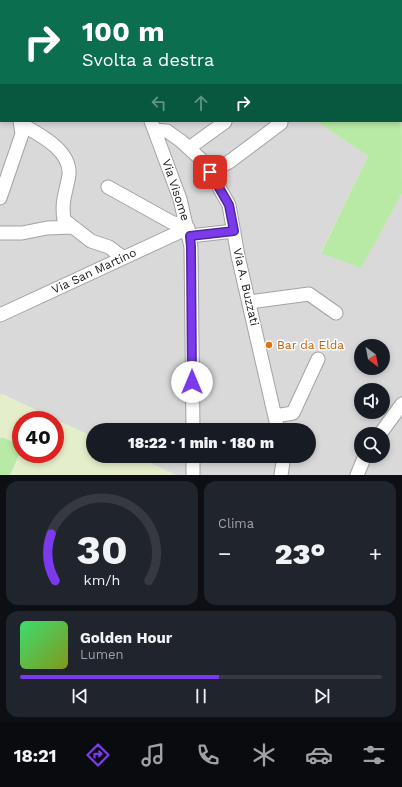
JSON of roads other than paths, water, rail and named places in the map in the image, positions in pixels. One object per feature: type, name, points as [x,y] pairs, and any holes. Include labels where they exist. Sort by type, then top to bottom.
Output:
[{"type":"street","points":[[189,148],[225,122]]},
{"type":"street","points":[[0,198],[22,134],[20,123]]},
{"type":"street","points":[[20,123],[64,155],[68,163],[69,175],[62,207],[64,220],[91,241],[109,247],[122,257]]},
{"type":"street","points":[[210,172],[229,162],[281,123]]},
{"type":"street","name":"Via A. Buzzati","points":[[153,125],[167,131],[189,148],[206,164],[229,205],[276,423]]},
{"type":"street","name":"Via Visome","points":[[153,125],[180,199],[189,232],[191,247],[193,423]]},
{"type":"street","points":[[108,187],[189,232],[234,231]]},
{"type":"street","points":[[0,233],[22,233],[47,228],[72,227]]},
{"type":"street","name":"Via San Martino","points":[[0,315],[122,257],[189,232]]},
{"type":"street","points":[[249,302],[309,294],[336,313]]},
{"type":"street","points":[[275,416],[293,413],[318,359]]},
{"type":"street","points":[[385,427],[402,404]]},
{"type":"street","points":[[193,463],[193,475]]},
{"type":"street","points":[[281,475],[283,463]]},
{"type":"street","points":[[357,475],[362,463]]},
{"type":"place","name":"Bar da Elda","points":[[269,345]]}]
